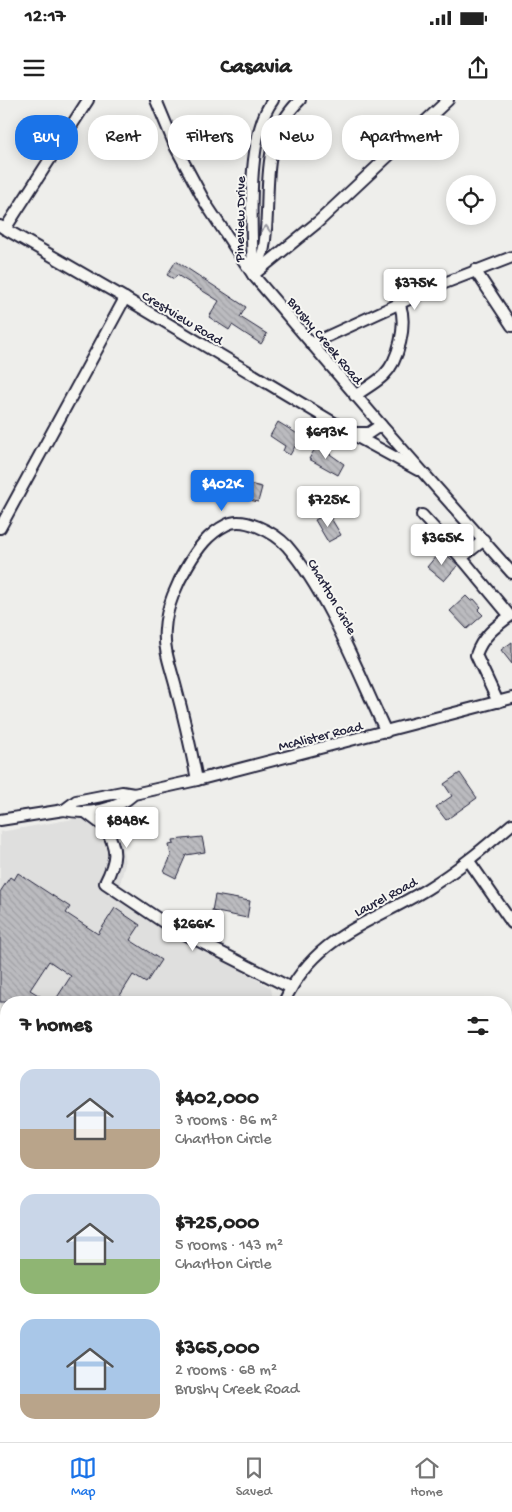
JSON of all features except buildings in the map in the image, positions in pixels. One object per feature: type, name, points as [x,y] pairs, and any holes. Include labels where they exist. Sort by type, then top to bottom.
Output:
[{"type":"street","points":[[2,228],[88,100]]},
{"type":"street","name":"Brushy Creek Road","points":[[156,100],[176,148],[206,204],[253,275],[380,425],[512,572]]},
{"type":"street","name":"Pineview Drive","points":[[253,275],[254,162],[260,126],[273,100]]},
{"type":"street","name":"Pineview Drive","points":[[253,275],[264,249],[269,175],[276,135],[286,114],[300,100]]},
{"type":"street","points":[[253,275],[318,222],[448,100]]},
{"type":"street","name":"Crestview Road","points":[[2,228],[125,298],[351,434],[421,472]]},
{"type":"street","points":[[311,344],[475,270],[512,257]]},
{"type":"street","points":[[475,270],[512,326]]},
{"type":"street","points":[[0,528],[125,298]]},
{"type":"street","points":[[355,396],[383,375],[389,368],[401,336],[403,316],[400,305]]},
{"type":"street","points":[[351,434],[369,433],[380,425]]},
{"type":"street","points":[[422,516],[511,616],[492,629],[479,647],[476,655],[498,702]]},
{"type":"street","name":"Charlton Circle","points":[[197,780],[166,654],[165,628],[171,603],[182,574],[197,549],[210,534],[228,523],[246,523],[270,532],[286,545],[308,575],[335,625],[386,732]]},
{"type":"street","points":[[461,558],[484,540]]},
{"type":"street","name":"McAlister Road","points":[[64,810],[76,801],[122,792],[134,794],[197,780],[512,698]]},
{"type":"street","name":"McAlister Road","points":[[0,820],[64,810],[79,813],[86,812],[123,804],[134,794]]},
{"type":"street","points":[[105,827],[111,806]]},
{"type":"street","points":[[86,812],[105,827],[113,842],[115,858],[105,883],[169,926],[291,988]]},
{"type":"street","name":"Laurel Road","points":[[287,996],[291,988],[325,948],[342,934],[427,890],[469,861],[512,824]]},
{"type":"street","points":[[469,861],[512,923]]},
{"type":"shaded area","points":[[118,811],[125,864],[117,896],[271,988],[272,996],[0,996],[0,832]]}]
